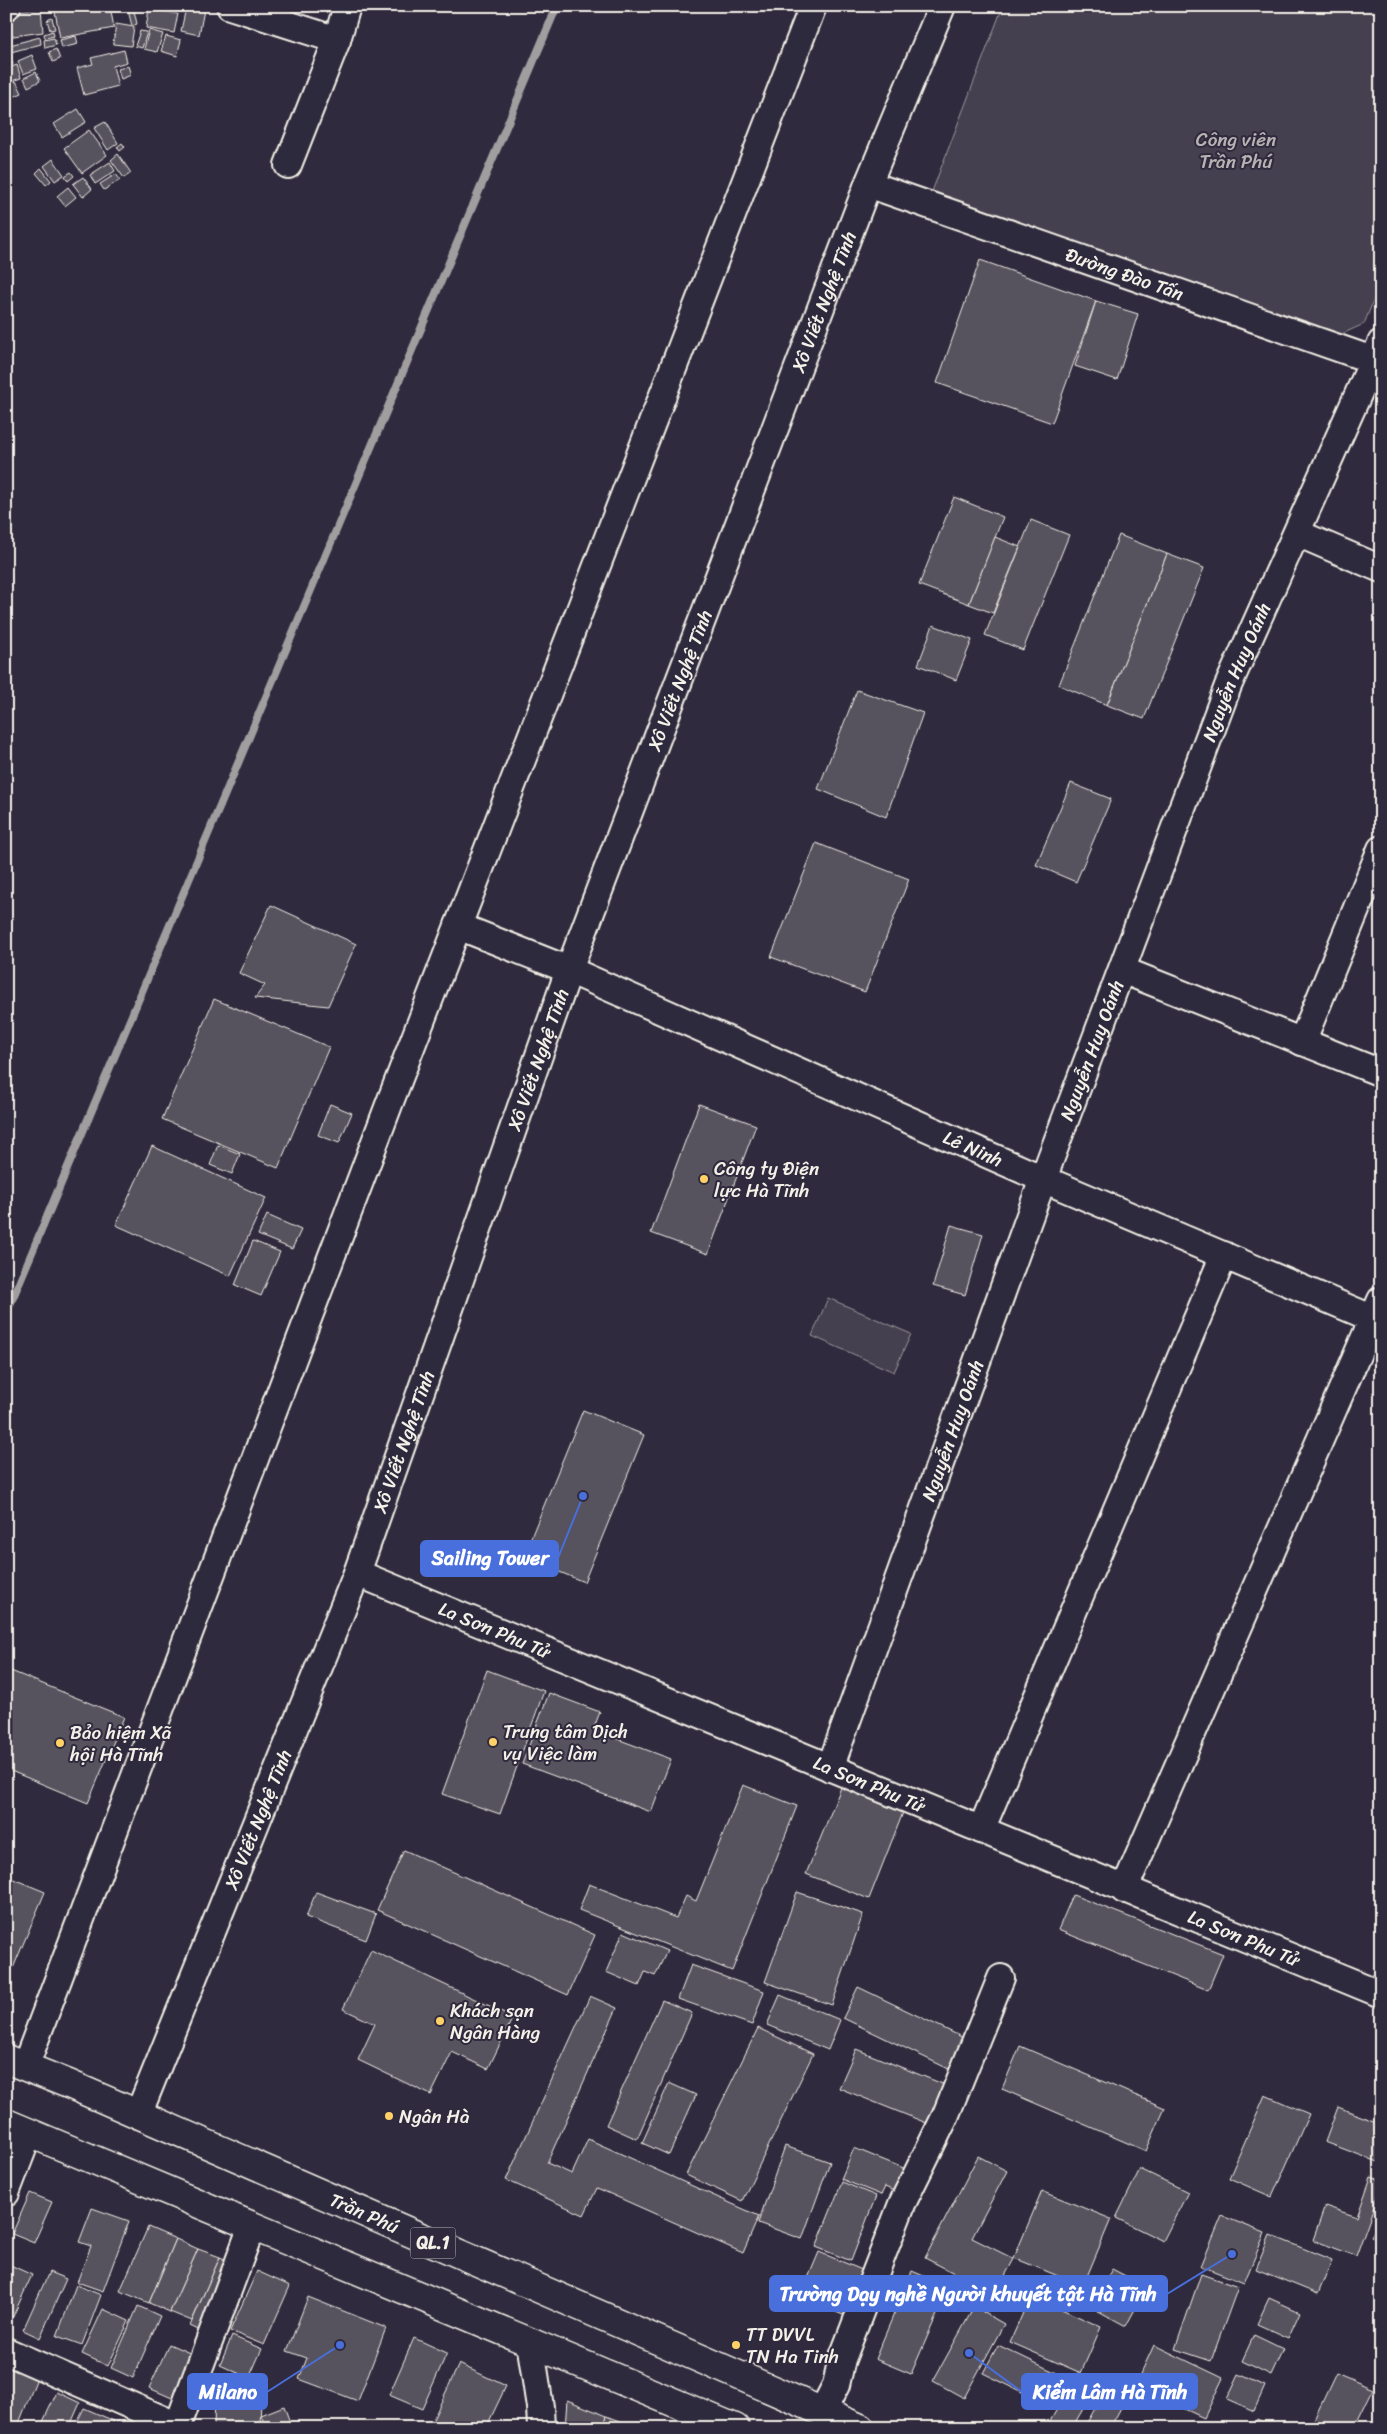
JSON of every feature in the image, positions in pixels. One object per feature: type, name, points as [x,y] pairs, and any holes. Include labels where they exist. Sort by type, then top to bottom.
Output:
[{"type":"main road","name":"Trần Phú","points":[[16,2063],[860,2428]]},
{"type":"main road","points":[[18,2128],[735,2428]]},
{"type":"street","points":[[230,6],[336,40]]},
{"type":"street","points":[[288,165],[336,40],[347,6]]},
{"type":"street","points":[[16,2063],[813,6]]},
{"type":"street","name":"Xô Viết Nghệ Tĩnh","points":[[138,2115],[357,1573],[569,970],[868,184],[942,6]]},
{"type":"street","name":"Đường Đào Tấn","points":[[868,184],[1379,356]]},
{"type":"street","name":"Nguyễn Huy Oánh","points":[[830,1768],[1043,1179],[1228,686],[1379,356]]},
{"type":"street","points":[[1297,533],[1381,569]]},
{"type":"street","points":[[1302,1042],[1381,849]]},
{"type":"street","name":"Lê Ninh","points":[[458,926],[569,970],[1043,1179],[1224,1255],[1378,1314]]},
{"type":"street","points":[[1122,970],[1381,1073]]},
{"type":"street","points":[[981,1830],[1224,1255]]},
{"type":"street","points":[[1124,1890],[1378,1314]]},
{"type":"street","name":"La Sơn Phu Tử","points":[[357,1573],[1124,1890],[1381,1994]]},
{"type":"street","points":[[822,2412],[836,2385],[842,2359],[902,2204],[945,2117],[1001,1978]]},
{"type":"street","points":[[6,2193],[18,2128]]},
{"type":"street","points":[[6,2351],[177,2427],[252,2226]]},
{"type":"street","points":[[530,2342],[540,2407],[540,2428]]},
{"type":"green space","name":"Công viên Trần Phú","points":[[1003,6],[1381,6],[1381,282],[1364,324],[1335,337],[931,194]]},
{"type":"green space","points":[[828,1298],[911,1334],[894,1372],[812,1336]]},
{"type":"building","points":[[54,6],[110,6],[114,28],[60,38]]},
{"type":"building","points":[[127,6],[133,6],[137,24],[132,26]]},
{"type":"building","points":[[155,6],[177,6],[176,9]]},
{"type":"building","points":[[186,7],[204,10],[199,35],[181,31]]},
{"type":"building","points":[[41,8],[43,32],[6,37],[6,12]]},
{"type":"building","points":[[149,9],[178,14],[174,33],[146,28]]},
{"type":"building","points":[[52,18],[55,29],[50,30],[47,20]]},
{"type":"building","points":[[116,24],[134,27],[131,46],[113,44]]},
{"type":"building","points":[[149,30],[163,34],[157,52],[144,49]]},
{"type":"building","points":[[53,31],[54,36],[45,38],[44,34]]},
{"type":"building","points":[[140,31],[147,32],[142,48],[135,46]]},
{"type":"building","points":[[76,36],[78,44],[62,48],[60,40]]},
{"type":"building","points":[[166,36],[181,40],[177,56],[161,51]]},
{"type":"building","points":[[40,37],[41,44],[7,53],[6,46]]},
{"type":"building","points":[[54,38],[56,45],[45,48],[44,40]]},
{"type":"building","points":[[56,49],[60,59],[53,62],[49,52]]},
{"type":"building","points":[[124,50],[127,62],[113,66],[118,86],[84,95],[77,68],[93,64],[91,58]]},
{"type":"building","points":[[32,55],[37,69],[23,74],[18,61]]},
{"type":"building","points":[[11,59],[13,64],[6,66],[6,60]]},
{"type":"building","points":[[17,65],[21,78],[6,83],[6,69]]},
{"type":"building","points":[[128,66],[131,75],[121,79],[118,69]]},
{"type":"building","points":[[36,72],[40,81],[28,87],[24,78]]},
{"type":"building","points":[[16,81],[22,93],[13,97],[8,85]]},
{"type":"building","points":[[78,109],[86,122],[62,137],[54,124]]},
{"type":"building","points":[[105,122],[118,143],[108,150],[94,128]]},
{"type":"building","points":[[89,130],[107,155],[82,173],[64,148]]},
{"type":"building","points":[[122,143],[125,147],[120,151],[117,147]]},
{"type":"building","points":[[118,154],[131,173],[124,178],[111,160]]},
{"type":"building","points":[[53,159],[64,175],[55,181],[44,166]]},
{"type":"building","points":[[110,162],[115,171],[95,184],[90,175]]},
{"type":"building","points":[[41,168],[51,181],[46,185],[36,173]]},
{"type":"building","points":[[71,172],[74,176],[68,181],[65,176]]},
{"type":"building","points":[[116,174],[120,180],[104,190],[100,184]]},
{"type":"building","points":[[83,177],[92,189],[83,197],[73,184]]},
{"type":"building","points":[[68,187],[76,197],[65,206],[57,196]]},
{"type":"building","points":[[980,260],[1096,301],[1052,423],[937,383]]},
{"type":"building","points":[[1096,301],[1138,314],[1117,380],[1075,366]]},
{"type":"building","points":[[954,497],[1003,517],[969,604],[919,585]]},
{"type":"building","points":[[1031,520],[1069,535],[1023,650],[985,635]]},
{"type":"building","points":[[1119,535],[1167,554],[1107,705],[1059,685]]},
{"type":"building","points":[[995,537],[1020,547],[993,613],[969,604]]},
{"type":"building","points":[[1167,554],[1204,568],[1144,719],[1107,705]]},
{"type":"building","points":[[933,625],[972,640],[956,680],[918,665]]},
{"type":"building","points":[[857,690],[923,713],[886,817],[818,789]]},
{"type":"building","points":[[1071,783],[1111,799],[1076,882],[1036,865]]},
{"type":"building","points":[[816,843],[909,879],[865,992],[771,957]]},
{"type":"building","points":[[271,905],[356,944],[328,1006],[255,998],[265,985],[239,973]]},
{"type":"building","points":[[214,999],[329,1047],[278,1168],[162,1119]]},
{"type":"building","points":[[330,1104],[352,1113],[339,1143],[318,1135]]},
{"type":"building","name":"Công ty Điện lực Hà Tĩnh","points":[[699,1104],[756,1125],[708,1254],[651,1233]]},
{"type":"building","points":[[218,1145],[240,1154],[232,1174],[210,1165]]},
{"type":"building","points":[[152,1146],[266,1198],[230,1276],[116,1225]]},
{"type":"building","points":[[267,1215],[301,1230],[292,1249],[258,1235]]},
{"type":"building","points":[[951,1225],[983,1234],[965,1295],[933,1286]]},
{"type":"building","points":[[253,1241],[280,1252],[261,1296],[235,1285]]},
{"type":"building","points":[[583,1410],[644,1435],[584,1582],[523,1557]]},
{"type":"building","name":"Bảo hiệm Xã hội Hà Tĩnh","points":[[6,1669],[124,1717],[88,1803],[6,1769]]},
{"type":"building","name":"Trung tâm Dịch vụ Việc làm","points":[[487,1670],[544,1691],[500,1814],[442,1794]]},
{"type":"building","points":[[549,1693],[600,1712],[593,1730],[671,1759],[651,1812],[522,1764]]},
{"type":"building","points":[[743,1785],[797,1806],[732,1971],[579,1910],[589,1884],[676,1918],[686,1896],[696,1901]]},
{"type":"building","points":[[842,1785],[904,1810],[869,1899],[806,1874]]},
{"type":"building","points":[[404,1850],[595,1935],[568,1995],[377,1910]]},
{"type":"building","points":[[6,1876],[45,1892],[11,1973],[6,1971]]},
{"type":"building","points":[[316,1892],[376,1914],[366,1940],[306,1917]]},
{"type":"building","points":[[797,1892],[863,1914],[832,2005],[765,1982]]},
{"type":"building","points":[[1073,1895],[1223,1954],[1208,1990],[1058,1930]]},
{"type":"building","points":[[623,1932],[667,1951],[655,1976],[645,1972],[639,1986],[606,1972]]},
{"type":"building","name":"Khách sạn Ngân Hàng","points":[[371,1950],[513,2017],[488,2069],[452,2052],[431,2095],[358,2060],[375,2024],[343,2009]]},
{"type":"building","points":[[691,1965],[764,1991],[752,2025],[678,1999]]},
{"type":"building","points":[[858,1987],[970,2041],[955,2072],[843,2018]]},
{"type":"building","points":[[780,1995],[840,2020],[828,2050],[767,2025]]},
{"type":"building","points":[[590,1996],[617,2008],[547,2163],[572,2174],[588,2139],[759,2216],[743,2253],[597,2188],[584,2215],[506,2180]]},
{"type":"building","points":[[662,2000],[692,2013],[637,2139],[606,2125]]},
{"type":"building","points":[[758,2028],[813,2054],[742,2201],[686,2175]]},
{"type":"building","points":[[1020,2046],[1165,2108],[1146,2151],[1002,2089]]},
{"type":"building","points":[[856,2049],[950,2087],[934,2126],[839,2088]]},
{"type":"building","points":[[669,2083],[696,2095],[669,2155],[642,2143]]},
{"type":"building","points":[[1265,2095],[1309,2114],[1272,2197],[1229,2178]]},
{"type":"building","points":[[1338,2107],[1381,2124],[1381,2163],[1325,2142]]},
{"type":"building","points":[[785,2146],[830,2162],[802,2239],[758,2223]]},
{"type":"building","points":[[854,2148],[913,2172],[903,2195],[885,2187],[881,2195],[841,2179]]},
{"type":"building","points":[[978,2156],[1007,2171],[972,2238],[1014,2259],[995,2294],[925,2258]]},
{"type":"building","points":[[1140,2169],[1188,2192],[1163,2241],[1116,2218]]},
{"type":"building","points":[[1371,2177],[1381,2180],[1381,2187],[1356,2256],[1313,2240],[1325,2206],[1357,2217]]},
{"type":"building","points":[[842,2182],[876,2196],[851,2261],[816,2247]]},
{"type":"building","points":[[1042,2191],[1111,2219],[1083,2286],[1014,2258]]},
{"type":"building","points":[[30,2193],[52,2202],[34,2243],[12,2234]]},
{"type":"building","points":[[92,2208],[129,2221],[103,2291],[77,2282],[91,2246],[79,2242]]},
{"type":"building","points":[[1381,2215],[1381,2241],[1371,2237]]},
{"type":"building","points":[[1222,2216],[1265,2233],[1244,2283],[1201,2266]]},
{"type":"building","points":[[148,2227],[176,2239],[149,2303],[120,2291]]},
{"type":"building","points":[[1270,2235],[1332,2260],[1318,2294],[1256,2269]]},
{"type":"building","points":[[176,2239],[198,2249],[170,2312],[149,2303]]},
{"type":"building","points":[[198,2249],[220,2257],[192,2321],[170,2312]]},
{"type":"building","points":[[819,2252],[862,2270],[854,2289],[866,2295],[855,2320],[800,2297]]},
{"type":"building","points":[[220,2257],[237,2265],[207,2334],[190,2326]]},
{"type":"building","points":[[6,2263],[32,2275],[8,2327],[6,2327]]},
{"type":"building","points":[[1112,2269],[1147,2287],[1126,2326],[1091,2307]]},
{"type":"building","points":[[257,2271],[290,2286],[264,2345],[230,2331]]},
{"type":"building","points":[[912,2271],[949,2287],[911,2374],[875,2359]]},
{"type":"building","points":[[49,2272],[66,2279],[40,2338],[23,2330]]},
{"type":"building","points":[[1201,2274],[1238,2287],[1211,2361],[1175,2349]]},
{"type":"building","points":[[76,2285],[101,2295],[82,2345],[57,2336]]},
{"type":"building","points":[[1031,2295],[1101,2327],[1081,2373],[1010,2342]]},
{"type":"building","points":[[308,2297],[386,2328],[358,2401],[299,2379],[307,2358],[287,2351]]},
{"type":"building","points":[[1269,2298],[1300,2312],[1288,2338],[1257,2324]]},
{"type":"building","points":[[138,2306],[160,2316],[133,2378],[111,2368]]},
{"type":"building","points":[[974,2307],[1004,2324],[964,2398],[933,2381]]},
{"type":"building","points":[[103,2309],[129,2321],[108,2366],[82,2354]]},
{"type":"building","points":[[1254,2335],[1283,2349],[1271,2375],[1242,2361]]},
{"type":"building","points":[[232,2336],[262,2349],[249,2378],[220,2365]]},
{"type":"building","points":[[414,2338],[447,2353],[422,2409],[389,2395]]},
{"type":"building","points":[[169,2344],[199,2357],[179,2401],[149,2388]]},
{"type":"building","points":[[998,2345],[1067,2378],[1053,2407],[983,2373]]},
{"type":"building","points":[[1154,2345],[1223,2378],[1204,2418],[1135,2386]]},
{"type":"building","points":[[6,2360],[39,2373],[17,2428],[6,2428]]},
{"type":"building","points":[[459,2364],[506,2386],[486,2428],[429,2428]]},
{"type":"building","points":[[1336,2373],[1373,2389],[1354,2428],[1310,2428]]},
{"type":"building","points":[[1239,2374],[1265,2386],[1254,2411],[1227,2399]]},
{"type":"building","points":[[1076,2377],[1095,2388],[1072,2428],[1046,2428]]},
{"type":"building","points":[[1110,2382],[1129,2393],[1110,2428],[1084,2428]]},
{"type":"building","points":[[57,2392],[80,2403],[69,2428],[40,2428]]},
{"type":"building","points":[[215,2396],[261,2397],[260,2428],[214,2428]]},
{"type":"building","points":[[567,2400],[607,2416],[603,2428],[565,2428]]},
{"type":"building","points":[[284,2406],[292,2428],[266,2428],[261,2415]]},
{"type":"building","points":[[84,2408],[114,2421],[111,2428],[74,2428]]},
{"type":"building","points":[[607,2416],[631,2425],[630,2428],[603,2428]]},
{"type":"building","points":[[1257,2419],[1275,2428],[1253,2428]]},
{"type":"building","points":[[117,2421],[133,2428],[114,2428]]},
{"type":"waterway","points":[[6,1314],[557,6]]},
{"type":"place","name":"Công ty Điện lực Hà Tĩnh","points":[[704,1179]]},
{"type":"place","name":"Sailing Tower","points":[[583,1496]]},
{"type":"place","name":"Trung tâm Dịch vụ Việc làm","points":[[493,1742]]},
{"type":"place","name":"Bảo hiệm Xã hội Hà Tĩnh","points":[[60,1743]]},
{"type":"place","name":"Khách sạn Ngân Hàng","points":[[440,2021]]},
{"type":"place","name":"Ngân Hà","points":[[389,2116]]},
{"type":"place","name":"Trường Dạy nghề Người khuyết tật Hà Tĩnh","points":[[1232,2254]]},
{"type":"place","name":"Milano","points":[[340,2345]]},
{"type":"place","name":"TT DVVL TN Ha Tinh","points":[[736,2345]]},
{"type":"place","name":"Kiểm Lâm Hà Tĩnh","points":[[969,2353]]}]
